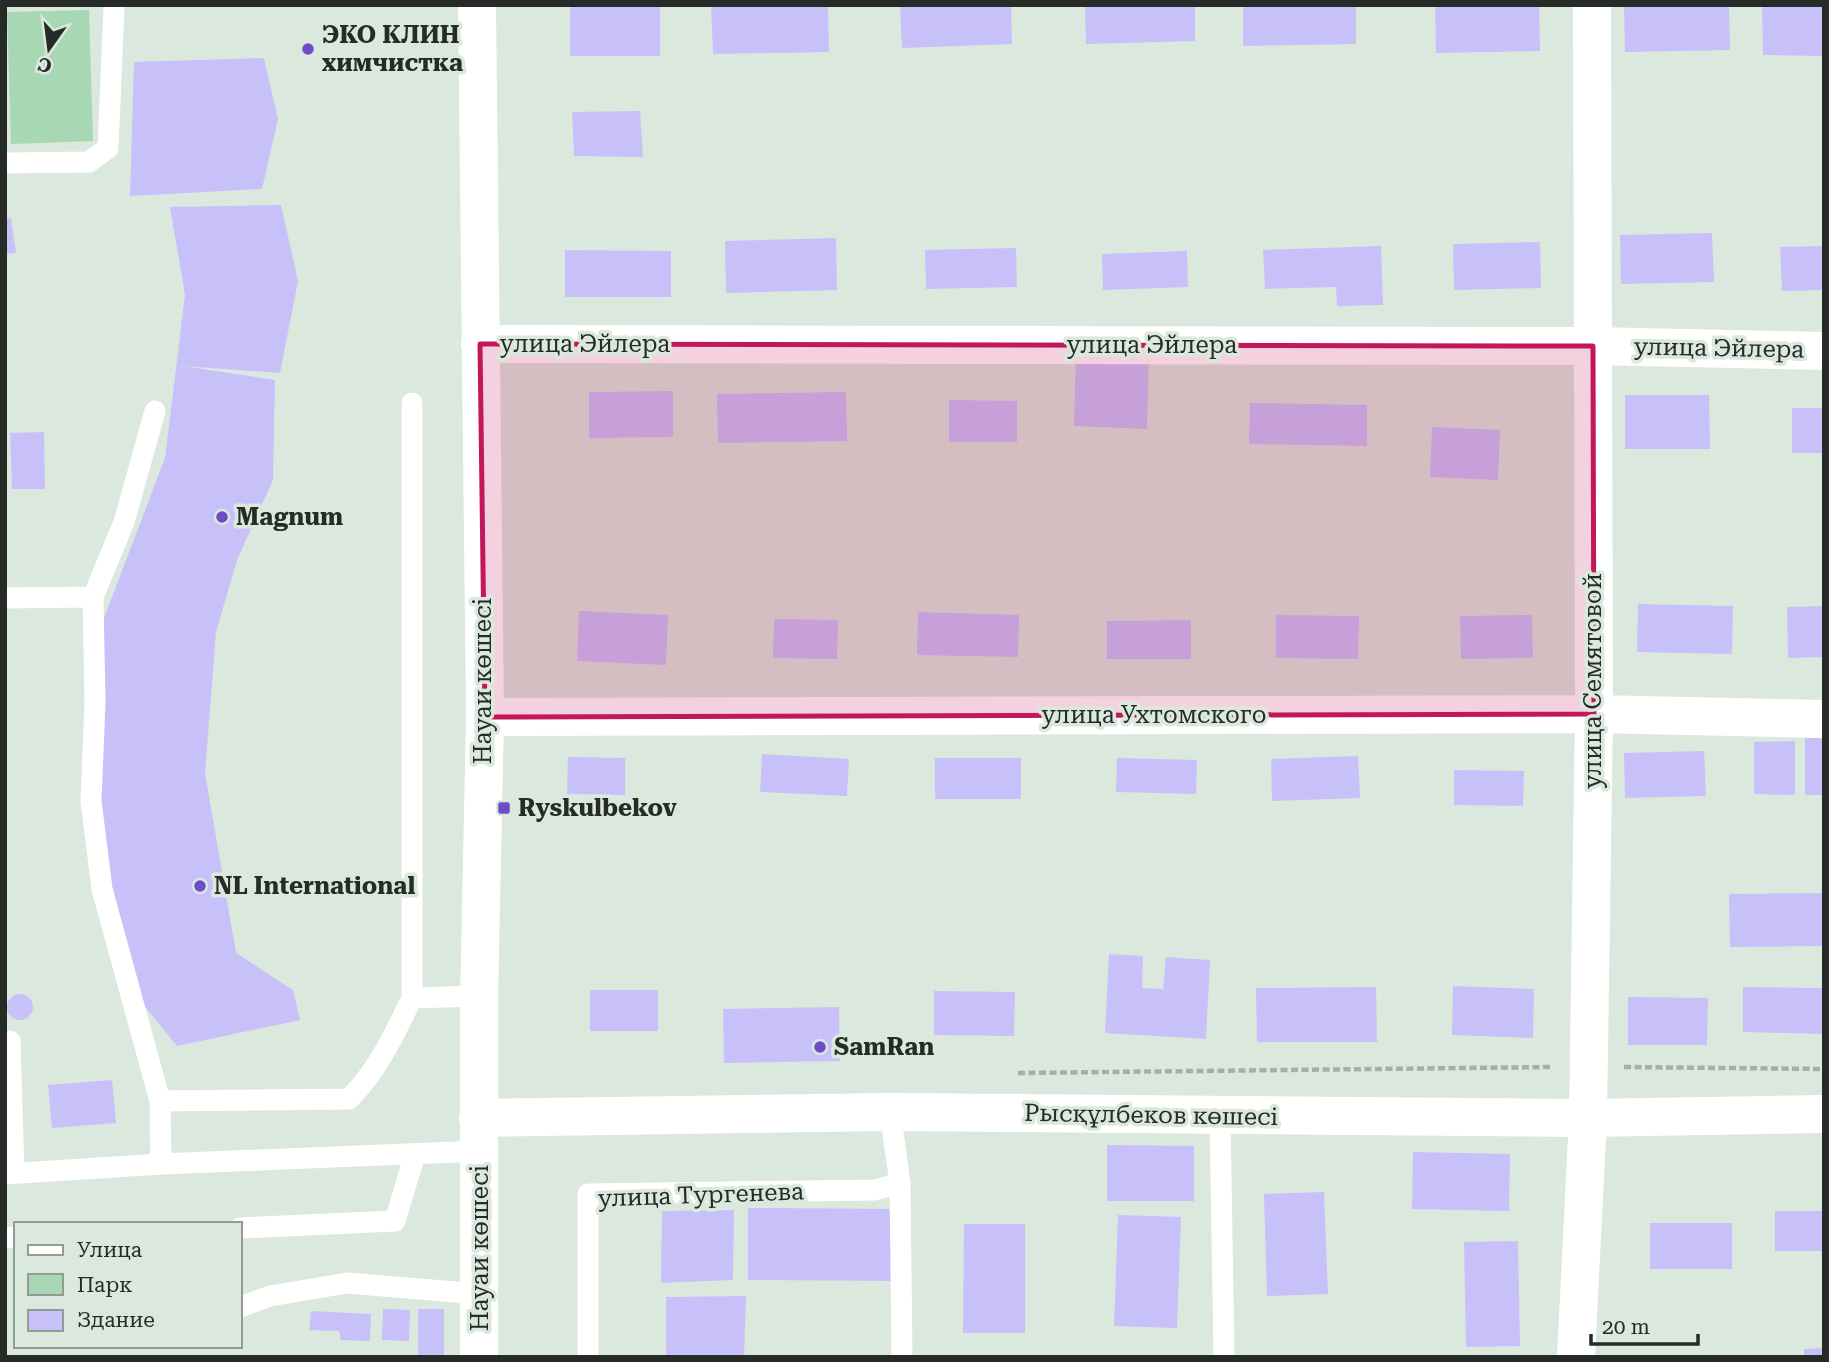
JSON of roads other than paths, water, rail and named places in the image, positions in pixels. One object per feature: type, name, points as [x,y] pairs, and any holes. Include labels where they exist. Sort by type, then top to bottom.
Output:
[{"type":"street","name":"Науаи көшесі","points":[[477,5],[485,717],[479,996],[480,1357]]},
{"type":"street","name":"улица Семятовой","points":[[1576,1357],[1588,1118],[1594,714],[1592,5]]},
{"type":"street","name":"улица Эйлера","points":[[480,344],[1593,346],[1824,351]]},
{"type":"street","name":"улица Ухтомского","points":[[485,717],[1594,714],[1824,719]]},
{"type":"street","name":"Рысқұлбеков көшесі","points":[[479,1135],[890,1112],[1588,1118],[1824,1114]]},
{"type":"lane","points":[[5,163],[89,162],[108,148],[114,5]]},
{"type":"lane","points":[[160,1101],[349,1099],[366,1082],[388,1048],[412,999],[412,402]]},
{"type":"lane","points":[[155,411],[124,522],[93,597],[95,702],[91,801],[102,889],[160,1101],[161,1164]]},
{"type":"lane","points":[[5,598],[93,597]]},
{"type":"lane","points":[[412,999],[479,996]]},
{"type":"lane","points":[[10,1041],[10,1173],[415,1154],[479,1135]]},
{"type":"lane","points":[[890,1112],[900,1183],[902,1357]]},
{"type":"lane","points":[[1220,1115],[1223,1357]]},
{"type":"lane","points":[[242,1228],[395,1221],[415,1154]]},
{"type":"lane","name":"улица Тургенева","points":[[588,1357],[588,1194],[875,1190],[900,1183]]},
{"type":"lane","points":[[242,1306],[270,1296],[347,1283],[480,1294]]},
{"type":"place","name":"ЭКО КЛИН химчистка","points":[[308,49]]},
{"type":"place","name":"Magnum","points":[[222,517]]},
{"type":"place","name":"Ryskulbekov","points":[[504,808]]},
{"type":"place","name":"NL International","points":[[200,886]]},
{"type":"place","name":"SamRan","points":[[820,1047]]}]
